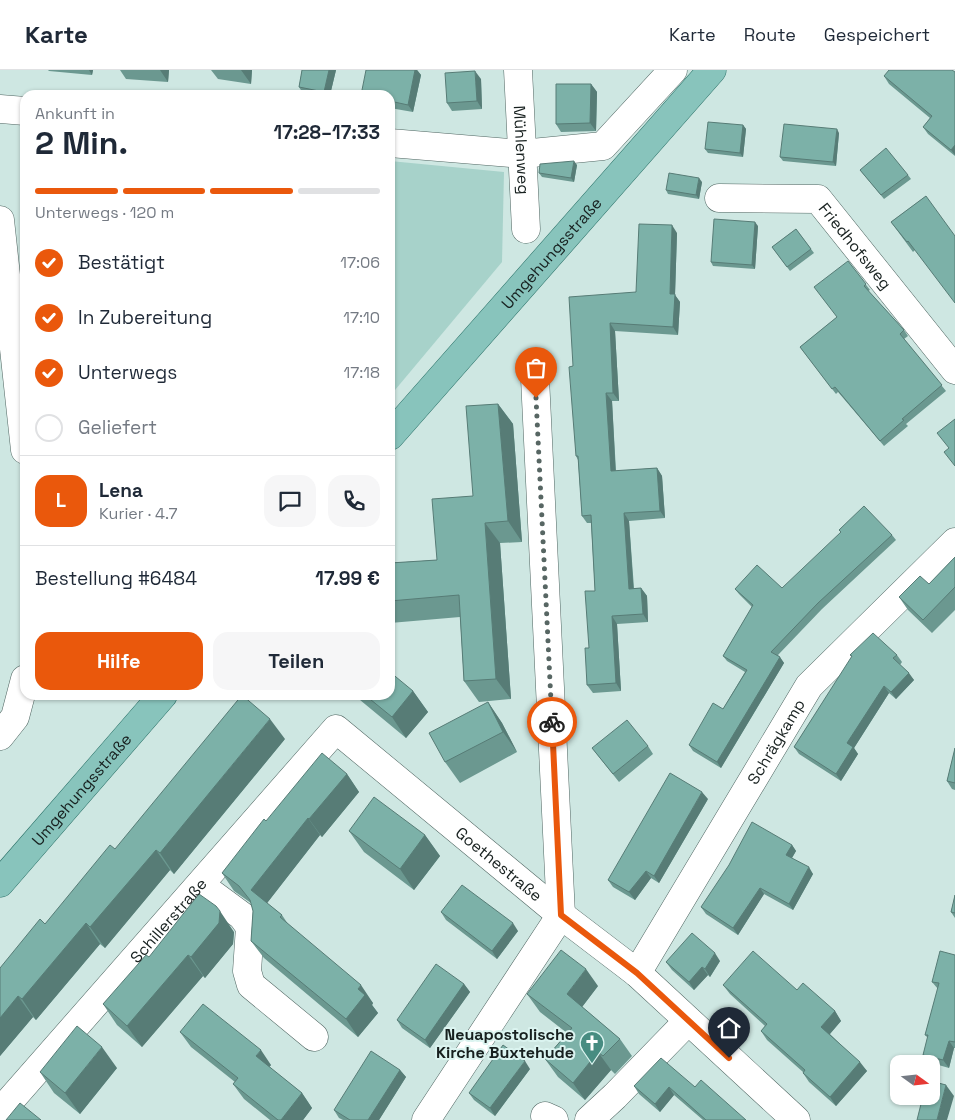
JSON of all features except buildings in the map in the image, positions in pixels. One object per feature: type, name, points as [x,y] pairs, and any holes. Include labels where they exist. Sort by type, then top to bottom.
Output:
[{"type":"main road","name":"Umgehungsstraße","points":[[395,430],[712,70]]},
{"type":"main road","name":"Umgehungsstraße","points":[[0,884],[158,700]]},
{"type":"street","name":"Mühlenweg","points":[[518,70],[526,229]]},
{"type":"street","points":[[395,143],[522,154],[603,146],[673,70]]},
{"type":"street","points":[[0,109],[20,111]]},
{"type":"street","name":"Friedhofsweg","points":[[718,198],[818,199],[955,370]]},
{"type":"street","points":[[0,221],[20,404]]},
{"type":"street","points":[[426,1120],[561,915],[535,378]]},
{"type":"street","name":"Schrägkamp","points":[[637,973],[809,686],[955,542]]},
{"type":"street","points":[[0,736],[15,717],[20,698]]},
{"type":"street","name":"Goethestraße","points":[[336,729],[561,915],[637,973],[796,1120]]},
{"type":"street","name":"Schillerstraße","points":[[0,1112],[336,729]]},
{"type":"street","points":[[200,885],[242,916],[250,927],[248,971],[251,986],[314,1037]]},
{"type":"street","points":[[590,1120],[688,1021]]},
{"type":"green space","points":[[395,161],[504,172],[502,262],[395,390]]},
{"type":"way so far","points":[[536,398],[552,722]]},
{"type":"place","name":"Neuapostolische Kirche Buxtehude","points":[[592,1064]]},
{"type":"route","points":[[552,722],[561,915],[637,973],[729,1058]]}]
